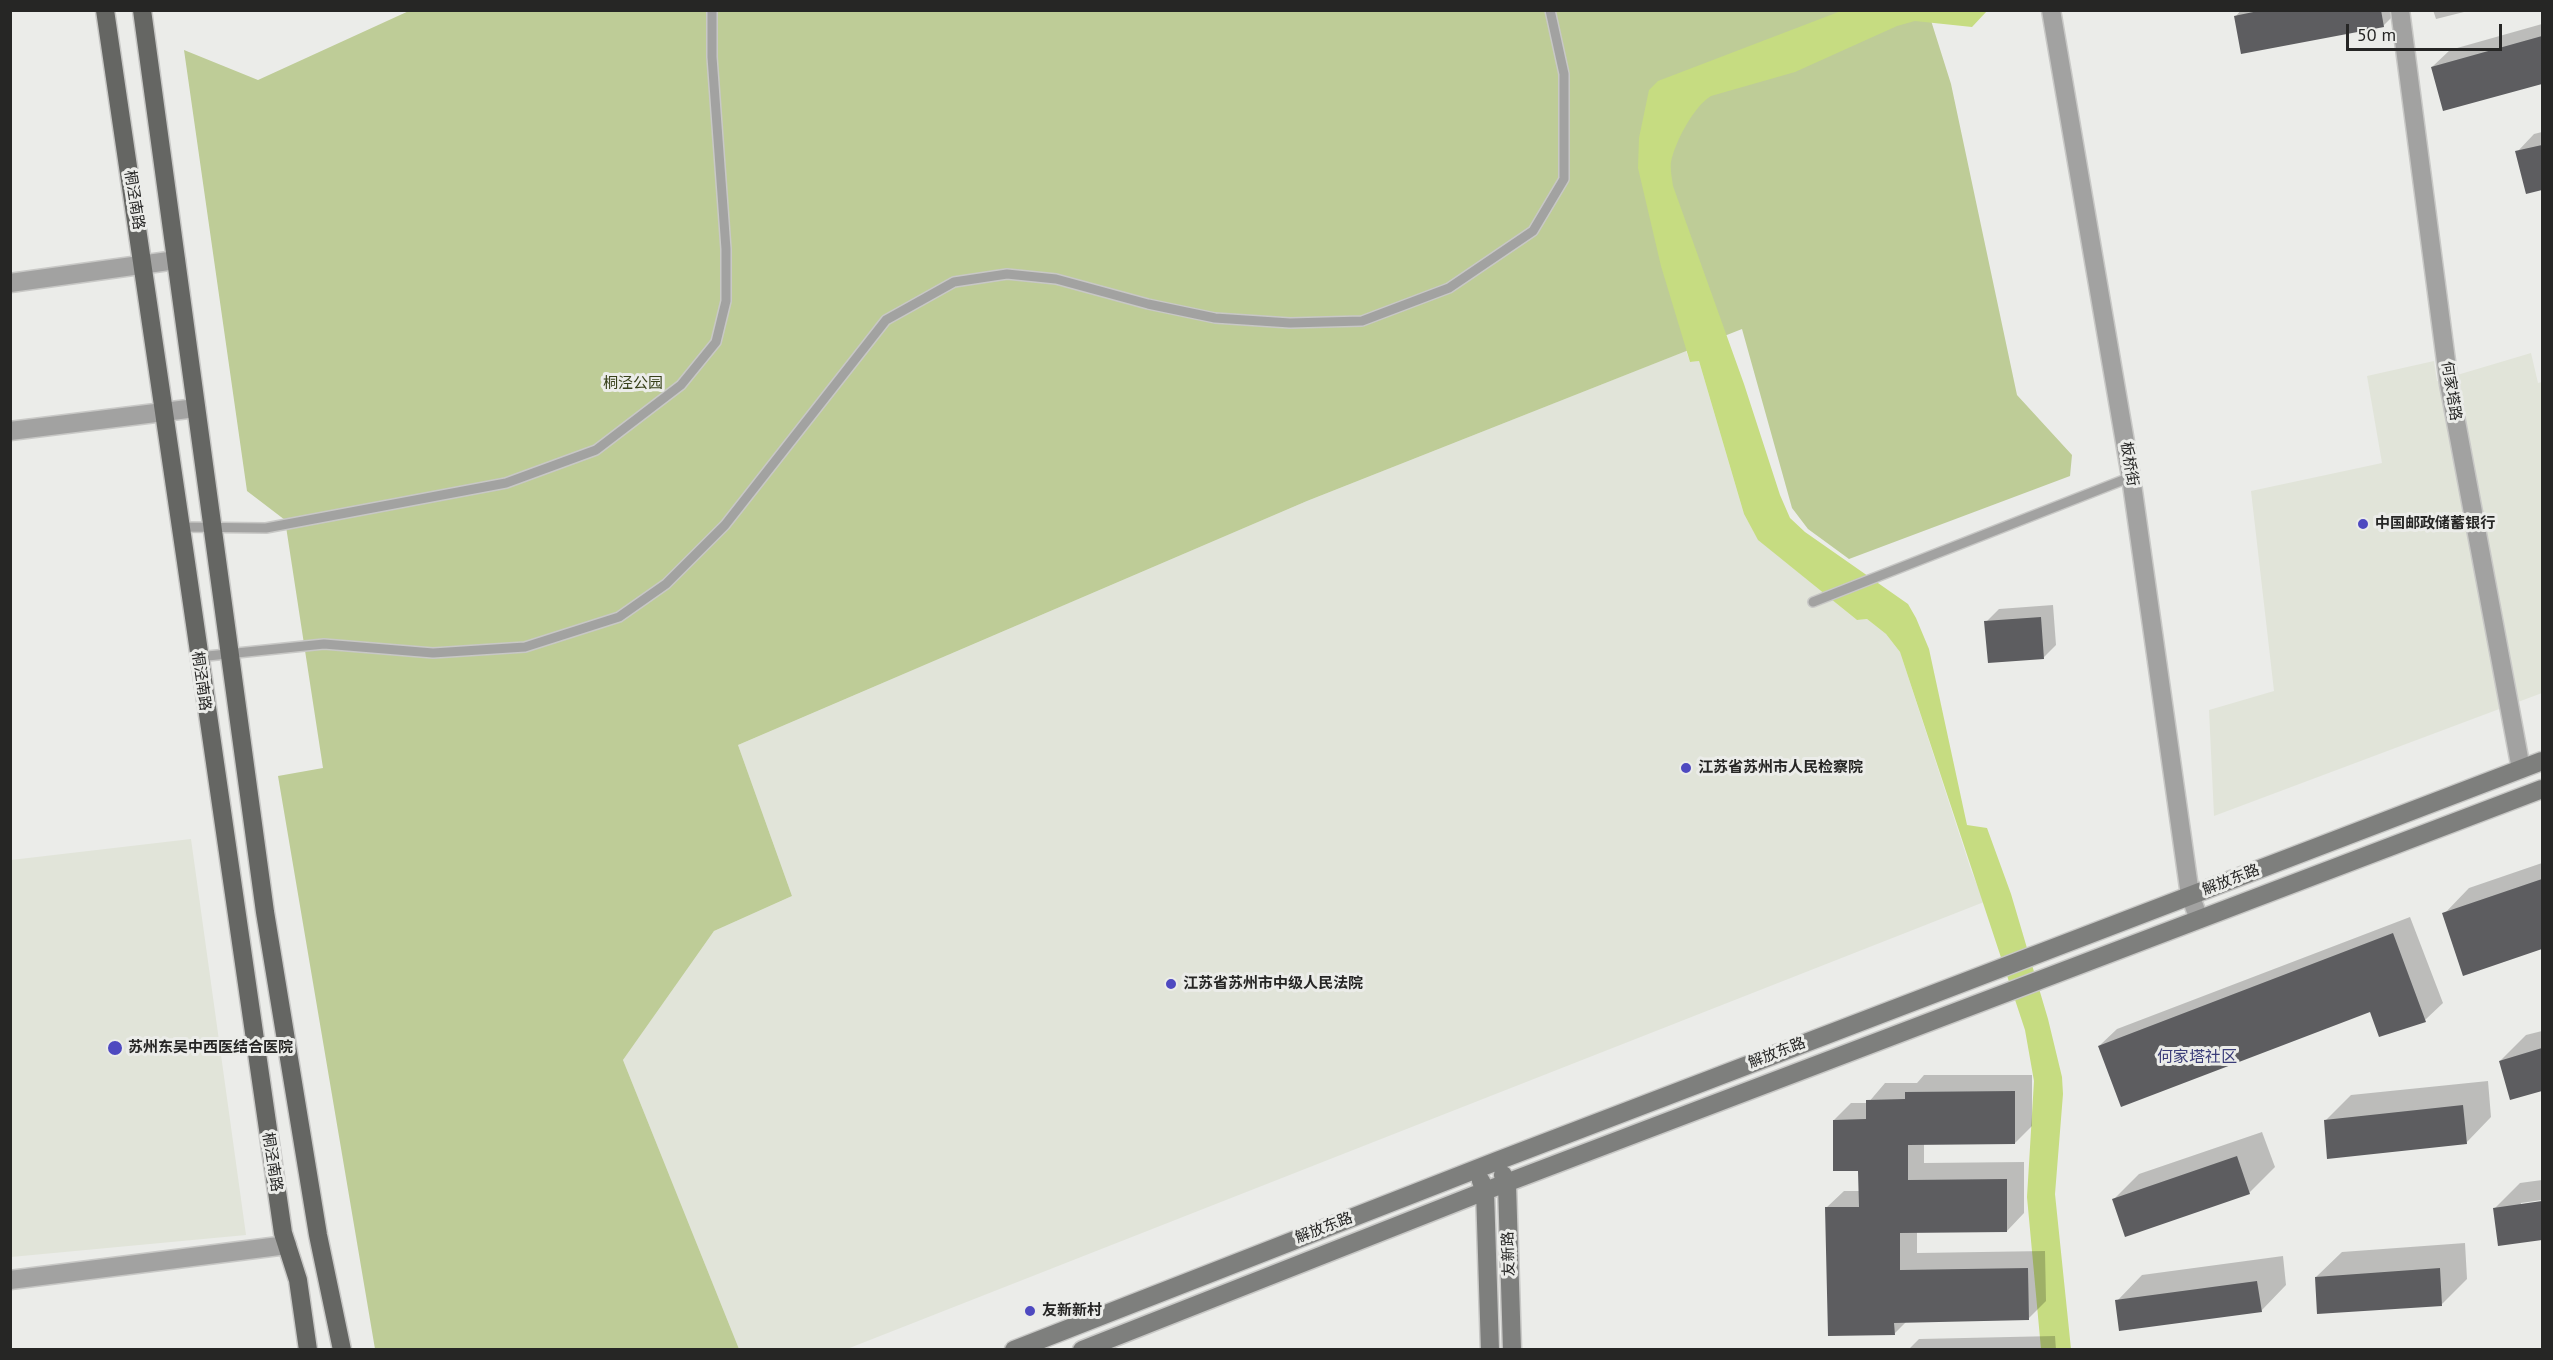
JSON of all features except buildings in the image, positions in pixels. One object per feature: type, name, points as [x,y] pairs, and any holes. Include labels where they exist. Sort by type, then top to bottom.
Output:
[{"type":"main road","name":"桐泾南路","points":[[105,10],[144,266],[198,657],[279,1211],[298,1280],[308,1350]]},
{"type":"main road","points":[[142,10],[229,654],[289,1061],[318,1235],[342,1350]]},
{"type":"main road","name":"解放东路","points":[[1014,1350],[1476,1169],[2542,761]]},
{"type":"main road","name":"解放东路","points":[[1082,1350],[1485,1191],[2542,789]]},
{"type":"main road","name":"友新路","points":[[1497,1161],[1507,1184],[1512,1350]]},
{"type":"main road","name":"友新路","points":[[1476,1169],[1485,1191],[1490,1350]]},
{"type":"street","name":"板桥街","points":[[2051,10],[2131,477],[2190,895],[2199,919]]},
{"type":"street","name":"何家塔路","points":[[2400,10],[2449,384],[2521,769]]},
{"type":"street","points":[[10,283],[176,260]]},
{"type":"street","points":[[10,431],[196,408]]},
{"type":"street","points":[[10,1280],[287,1245]]},
{"type":"lane","points":[[180,527],[266,528],[506,483],[596,450],[681,384],[716,342],[726,301],[725,229],[712,57],[712,10]]},
{"type":"lane","points":[[198,657],[324,644],[433,654],[525,647],[619,617],[666,584],[725,525],[886,320],[954,282],[1007,274],[1056,279],[1148,304],[1215,318],[1290,323],[1362,321],[1449,288],[1533,231],[1564,179],[1564,74],[1550,10]]},
{"type":"lane","points":[[1813,602],[2131,477]]},
{"type":"shaded area","points":[[1841,11],[1987,11],[1972,27],[1915,21],[1897,26],[1795,72],[1711,96],[1698,108],[1686,125],[1673,154],[1671,165],[1673,186],[1790,518],[1805,532],[1908,604],[1929,649],[1967,825],[1987,828],[2011,894],[2048,1019],[2062,1077],[2063,1094],[2055,1194],[2071,1349],[2041,1349],[2027,1197],[2034,1081],[2025,1030],[1900,652],[1886,634],[1867,619],[1857,620],[1758,540],[1744,514],[1699,361],[1690,362],[1661,266],[1638,168],[1639,138],[1649,90],[1658,81]]},
{"type":"shaded area","points":[[1686,351],[1690,362],[1699,361],[1744,514],[1758,539],[1857,620],[1867,619],[1886,634],[1900,652],[1971,870],[1984,902],[847,1349],[739,1349],[623,1060],[714,931],[792,896],[738,745],[1307,501]]},
{"type":"shaded area","points":[[2531,353],[2538,383],[2542,382],[2542,693],[2214,816],[2209,710],[2274,691],[2251,491],[2382,463],[2367,376],[2434,361],[2437,381]]},
{"type":"shaded area","name":"苏州东吴中西医结合医院","points":[[191,839],[246,1235],[11,1257],[11,860]]},
{"type":"green space","name":"桐泾公园","points":[[411,10],[1928,11],[1951,84],[2017,395],[2072,455],[2070,476],[1849,559],[1808,529],[1792,508],[1742,329],[1307,501],[738,745],[792,896],[714,931],[623,1060],[739,1349],[375,1349],[278,776],[323,768],[285,520],[247,491],[184,50],[258,80]]},
{"type":"place","name":"中国邮政储蓄银行","points":[[2363,524]]},
{"type":"place","name":"江苏省苏州市人民检察院","points":[[1686,768]]},
{"type":"place","name":"江苏省苏州市中级人民法院","points":[[1171,984]]},
{"type":"place","name":"苏州东吴中西医结合医院","points":[[115,1048]]},
{"type":"place","name":"友新新村","points":[[1030,1311]]},
{"type":"district","name":"何家塔社区","points":[[2197,1057]]}]
